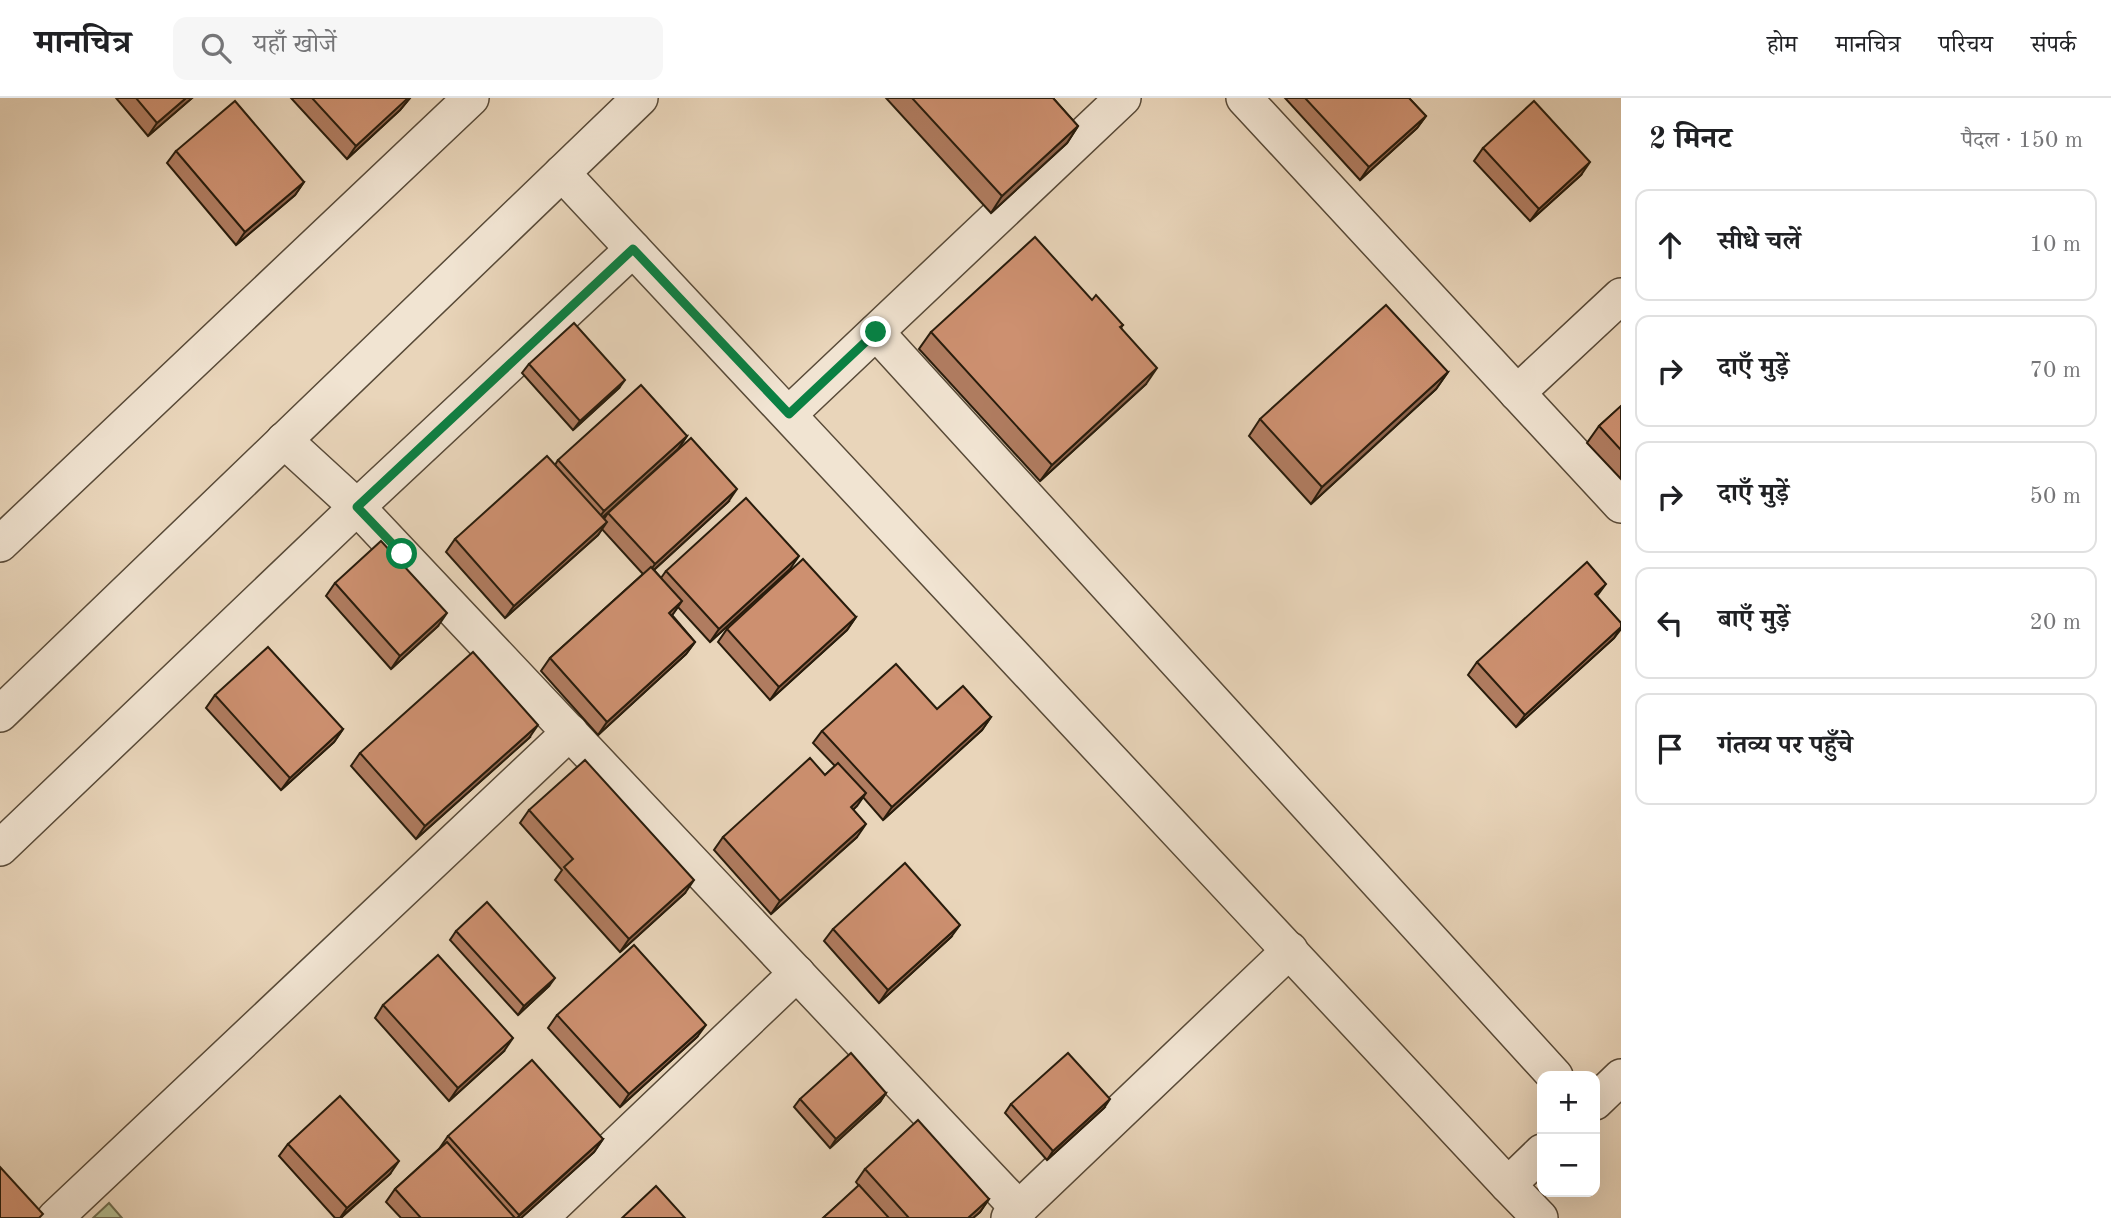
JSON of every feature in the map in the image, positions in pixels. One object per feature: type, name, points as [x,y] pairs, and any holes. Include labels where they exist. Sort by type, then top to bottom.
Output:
[{"type":"street","points":[[0,544],[471,98]]},
{"type":"street","points":[[0,714],[639,98]]},
{"type":"street","points":[[789,414],[1123,98]]},
{"type":"street","points":[[1244,98],[1621,505]]},
{"type":"street","points":[[562,173],[1540,1218]]},
{"type":"street","points":[[0,848],[357,507],[633,249]]},
{"type":"street","points":[[1517,393],[1621,296]]},
{"type":"street","points":[[876,332],[1550,1071]]},
{"type":"street","points":[[284,440],[357,507],[570,732],[797,973],[1014,1213],[1290,950]]},
{"type":"street","points":[[55,1218],[570,732]]},
{"type":"street","points":[[540,1218],[797,973]]},
{"type":"street","points":[[1600,1097],[1621,1077]]},
{"type":"street","points":[[1508,1185],[1537,1157]]},
{"type":"green space","points":[[109,1203],[122,1218],[93,1218]]},
{"type":"building","points":[[136,98],[186,98],[157,123]]},
{"type":"building","points":[[312,98],[408,98],[356,146]]},
{"type":"building","points":[[912,98],[1053,98],[1078,126],[1002,196]]},
{"type":"building","points":[[1305,98],[1409,98],[1426,116],[1369,167]]},
{"type":"building","points":[[235,101],[304,182],[245,232],[176,151]]},
{"type":"building","points":[[1534,101],[1590,162],[1539,209],[1483,148]]},
{"type":"building","points":[[1035,237],[1092,300],[1096,295],[1123,325],[1120,327],[1157,368],[1052,465],[931,332]]},
{"type":"building","points":[[1386,305],[1448,372],[1322,487],[1260,419]]},
{"type":"building","points":[[574,323],[625,380],[580,421],[529,364]]},
{"type":"building","points":[[641,385],[687,436],[604,511],[558,460]]},
{"type":"building","points":[[1621,406],[1621,450],[1599,426]]},
{"type":"building","points":[[691,438],[737,489],[655,564],[608,513]]},
{"type":"building","points":[[547,456],[607,522],[514,606],[455,539]]},
{"type":"building","points":[[746,498],[799,556],[719,629],[666,571]]},
{"type":"building","points":[[381,541],[447,613],[400,656],[335,583]]},
{"type":"building","points":[[803,559],[856,617],[779,687],[727,629]]},
{"type":"building","points":[[1587,562],[1606,584],[1595,594],[1621,623],[1621,627],[1525,715],[1477,662]]},
{"type":"building","points":[[651,567],[682,601],[669,613],[695,642],[607,722],[550,658]]},
{"type":"building","points":[[268,647],[343,729],[290,778],[215,695]]},
{"type":"building","points":[[473,652],[538,725],[425,826],[360,753]]},
{"type":"building","points":[[896,664],[937,709],[963,686],[991,717],[892,807],[822,731]]},
{"type":"building","points":[[810,758],[825,775],[838,763],[866,793],[851,807],[866,824],[780,901],[723,837]]},
{"type":"building","points":[[585,760],[694,880],[629,939],[564,867],[573,859],[529,810]]},
{"type":"building","points":[[905,863],[960,925],[888,990],[833,929]]},
{"type":"building","points":[[487,902],[555,978],[524,1006],[456,931]]},
{"type":"building","points":[[634,945],[706,1025],[629,1094],[557,1015]]},
{"type":"building","points":[[438,955],[513,1038],[458,1088],[383,1005]]},
{"type":"building","points":[[851,1053],[886,1093],[836,1139],[800,1099]]},
{"type":"building","points":[[1068,1053],[1110,1099],[1053,1151],[1011,1104]]},
{"type":"building","points":[[532,1060],[603,1139],[519,1215],[448,1136]]},
{"type":"building","points":[[340,1096],[399,1161],[347,1208],[288,1144]]},
{"type":"building","points":[[918,1120],[989,1199],[968,1218],[909,1218],[865,1169]]},
{"type":"building","points":[[447,1142],[515,1218],[421,1218],[395,1189]]},
{"type":"building","points":[[0,1167],[43,1214],[39,1218],[0,1218]]},
{"type":"building","points":[[859,1185],[889,1218],[823,1218]]},
{"type":"building","points":[[656,1186],[685,1218],[622,1218]]},
{"type":"route","points":[[402,554],[357,507],[633,249],[789,414],[876,332]]}]
